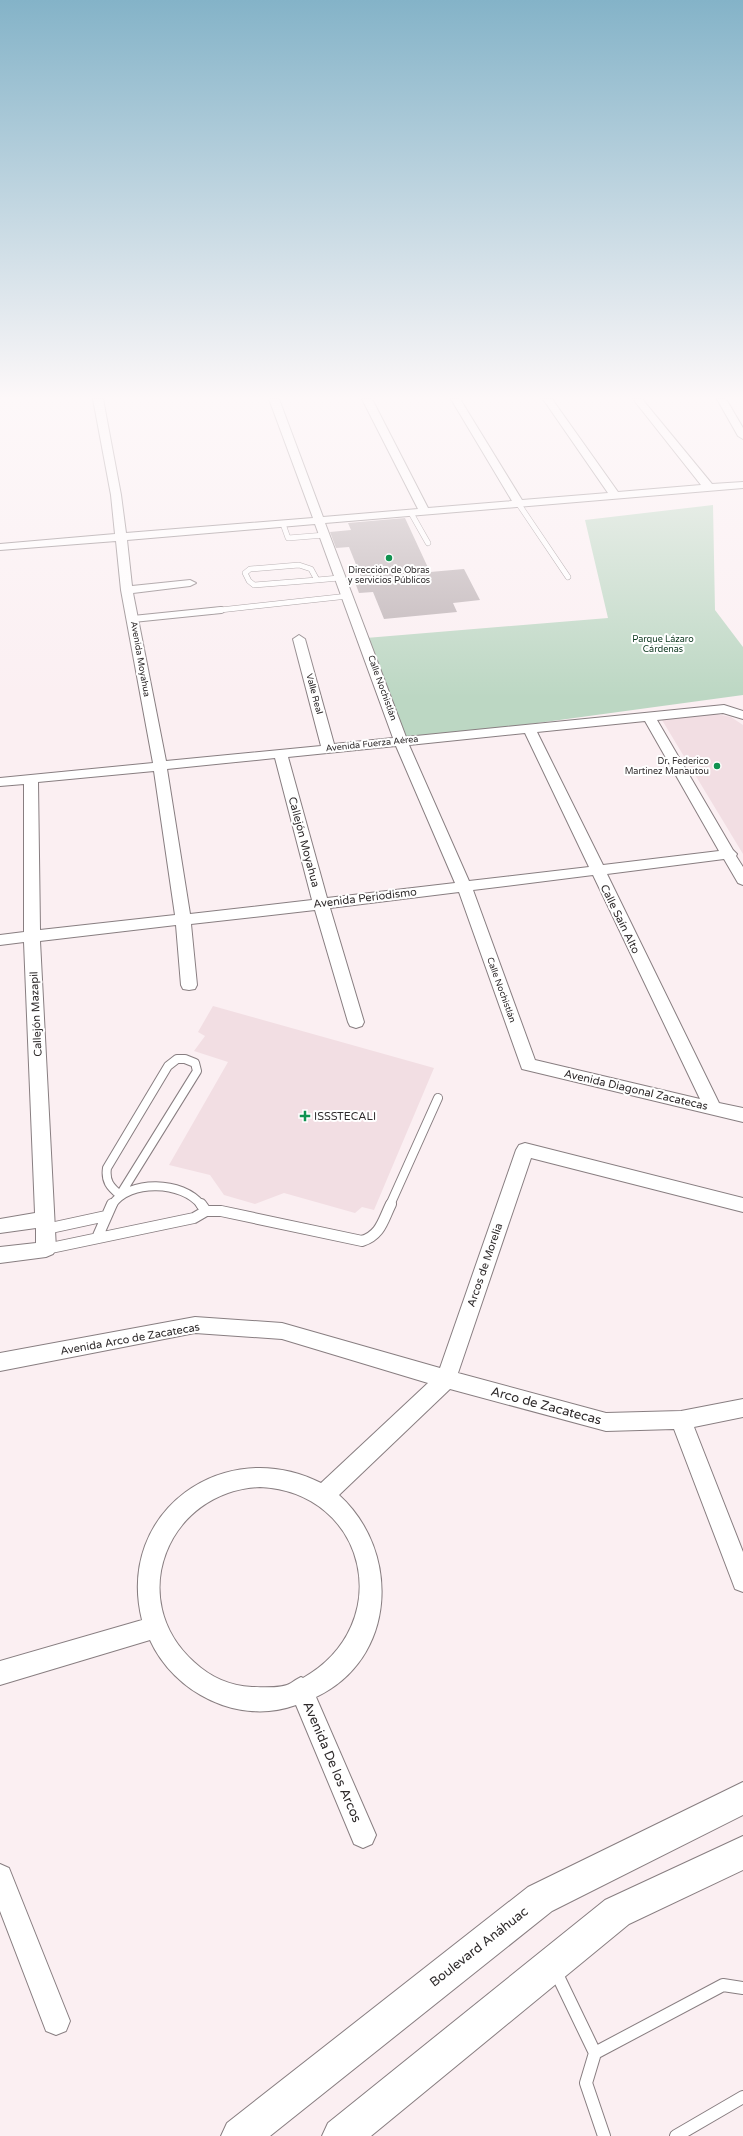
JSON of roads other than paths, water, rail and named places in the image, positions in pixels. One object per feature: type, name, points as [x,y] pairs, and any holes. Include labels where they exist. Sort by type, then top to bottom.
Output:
[{"type":"main road","name":"Boulevard Anáhuac","points":[[240,2136],[540,1899],[743,1798]]},
{"type":"main road","points":[[341,2136],[617,1912],[743,1853]]},
{"type":"street","name":"Avenida Moyahua","points":[[115,499],[122,538],[128,590],[160,766],[182,919],[189,985]]},
{"type":"street","name":"Calle Nochistlán","points":[[312,499],[339,578],[348,596],[401,740],[464,886],[528,1065]]},
{"type":"street","points":[[418,499],[424,511]]},
{"type":"street","points":[[515,499],[518,503]]},
{"type":"street","points":[[0,547],[122,538],[570,499]]},
{"type":"street","points":[[128,590],[189,579],[192,596]]},
{"type":"street","name":"Valle Real","points":[[299,639],[329,749]]},
{"type":"street","name":"Avenida Fuerza Aérea","points":[[0,782],[329,749],[401,740],[724,709],[743,715]]},
{"type":"street","points":[[649,717],[730,854],[743,880]]},
{"type":"street","name":"Calle Saín Alto","points":[[529,728],[596,870],[713,1108]]},
{"type":"street","name":"Callejón Moyahua","points":[[281,754],[321,904],[356,1022]]},
{"type":"street","name":"Callejón Mazapil","points":[[31,779],[32,936],[46,1249]]},
{"type":"street","name":"Avenida Periodismo","points":[[0,940],[321,904],[730,854]]},
{"type":"street","name":"Avenida Diagonal Zacatecas","points":[[528,1065],[743,1115]]},
{"type":"street","name":"Arcos de Morelia","points":[[446,1379],[525,1150],[743,1206]]},
{"type":"street","points":[[0,1226],[45,1224]]},
{"type":"street","points":[[0,1255],[46,1249]]},
{"type":"street","name":"Avenida Arco de Zacatecas","points":[[0,1362],[195,1326],[282,1331],[446,1379]]},
{"type":"street","points":[[325,1494],[446,1379]]},
{"type":"street","name":"Arco de Zacatecas","points":[[446,1379],[606,1422],[681,1420],[743,1408]]},
{"type":"street","points":[[681,1420],[743,1581]]},
{"type":"street","points":[[260,1478],[294,1481],[325,1494],[350,1516],[367,1544],[374,1576],[371,1610],[357,1643],[332,1670],[301,1690],[264,1698],[227,1695],[194,1681],[168,1658],[152,1628],[146,1593],[152,1558],[169,1527],[194,1502],[226,1485],[260,1478]]},
{"type":"street","points":[[0,1673],[152,1628]]},
{"type":"street","name":"Avenida De los Arcos","points":[[301,1690],[363,1835]]},
{"type":"street","points":[[0,1877],[56,2021]]},
{"type":"lane","points":[[518,503],[568,577]]},
{"type":"lane","points":[[411,512],[428,543]]},
{"type":"lane","points":[[283,524],[288,538],[325,535]]},
{"type":"lane","points":[[317,580],[312,570],[307,566],[299,565],[250,569],[245,573],[249,581],[254,585],[317,580],[339,578]]},
{"type":"lane","points":[[133,619],[348,596]]},
{"type":"lane","points":[[97,1238],[106,1216],[120,1195],[197,1072],[195,1063],[185,1059],[177,1059],[168,1066],[107,1168],[105,1177],[110,1187],[120,1195]]},
{"type":"lane","points":[[46,1249],[194,1218],[206,1211],[242,1214],[362,1241],[372,1238],[379,1230],[438,1098]]},
{"type":"lane","points":[[120,1195],[143,1188],[164,1187],[192,1195],[206,1211]]},
{"type":"lane","points":[[45,1224],[106,1216]]},
{"type":"lane","points":[[552,1965],[594,2053],[586,2083],[604,2136]]},
{"type":"lane","points":[[594,2053],[723,1985],[743,1988]]},
{"type":"lane","points":[[676,2136],[743,2097]]},
{"type":"place","name":"Dirección de Obras y servicios Públicos","points":[[389,558]]},
{"type":"place","name":"Dr. Federico Martinez Manautou","points":[[717,766]]},
{"type":"place","name":"ISSSTECALI","points":[[305,1116]]},
{"type":"park label","name":"Parque Lázaro Cárdenas","points":[[663,644]]}]
